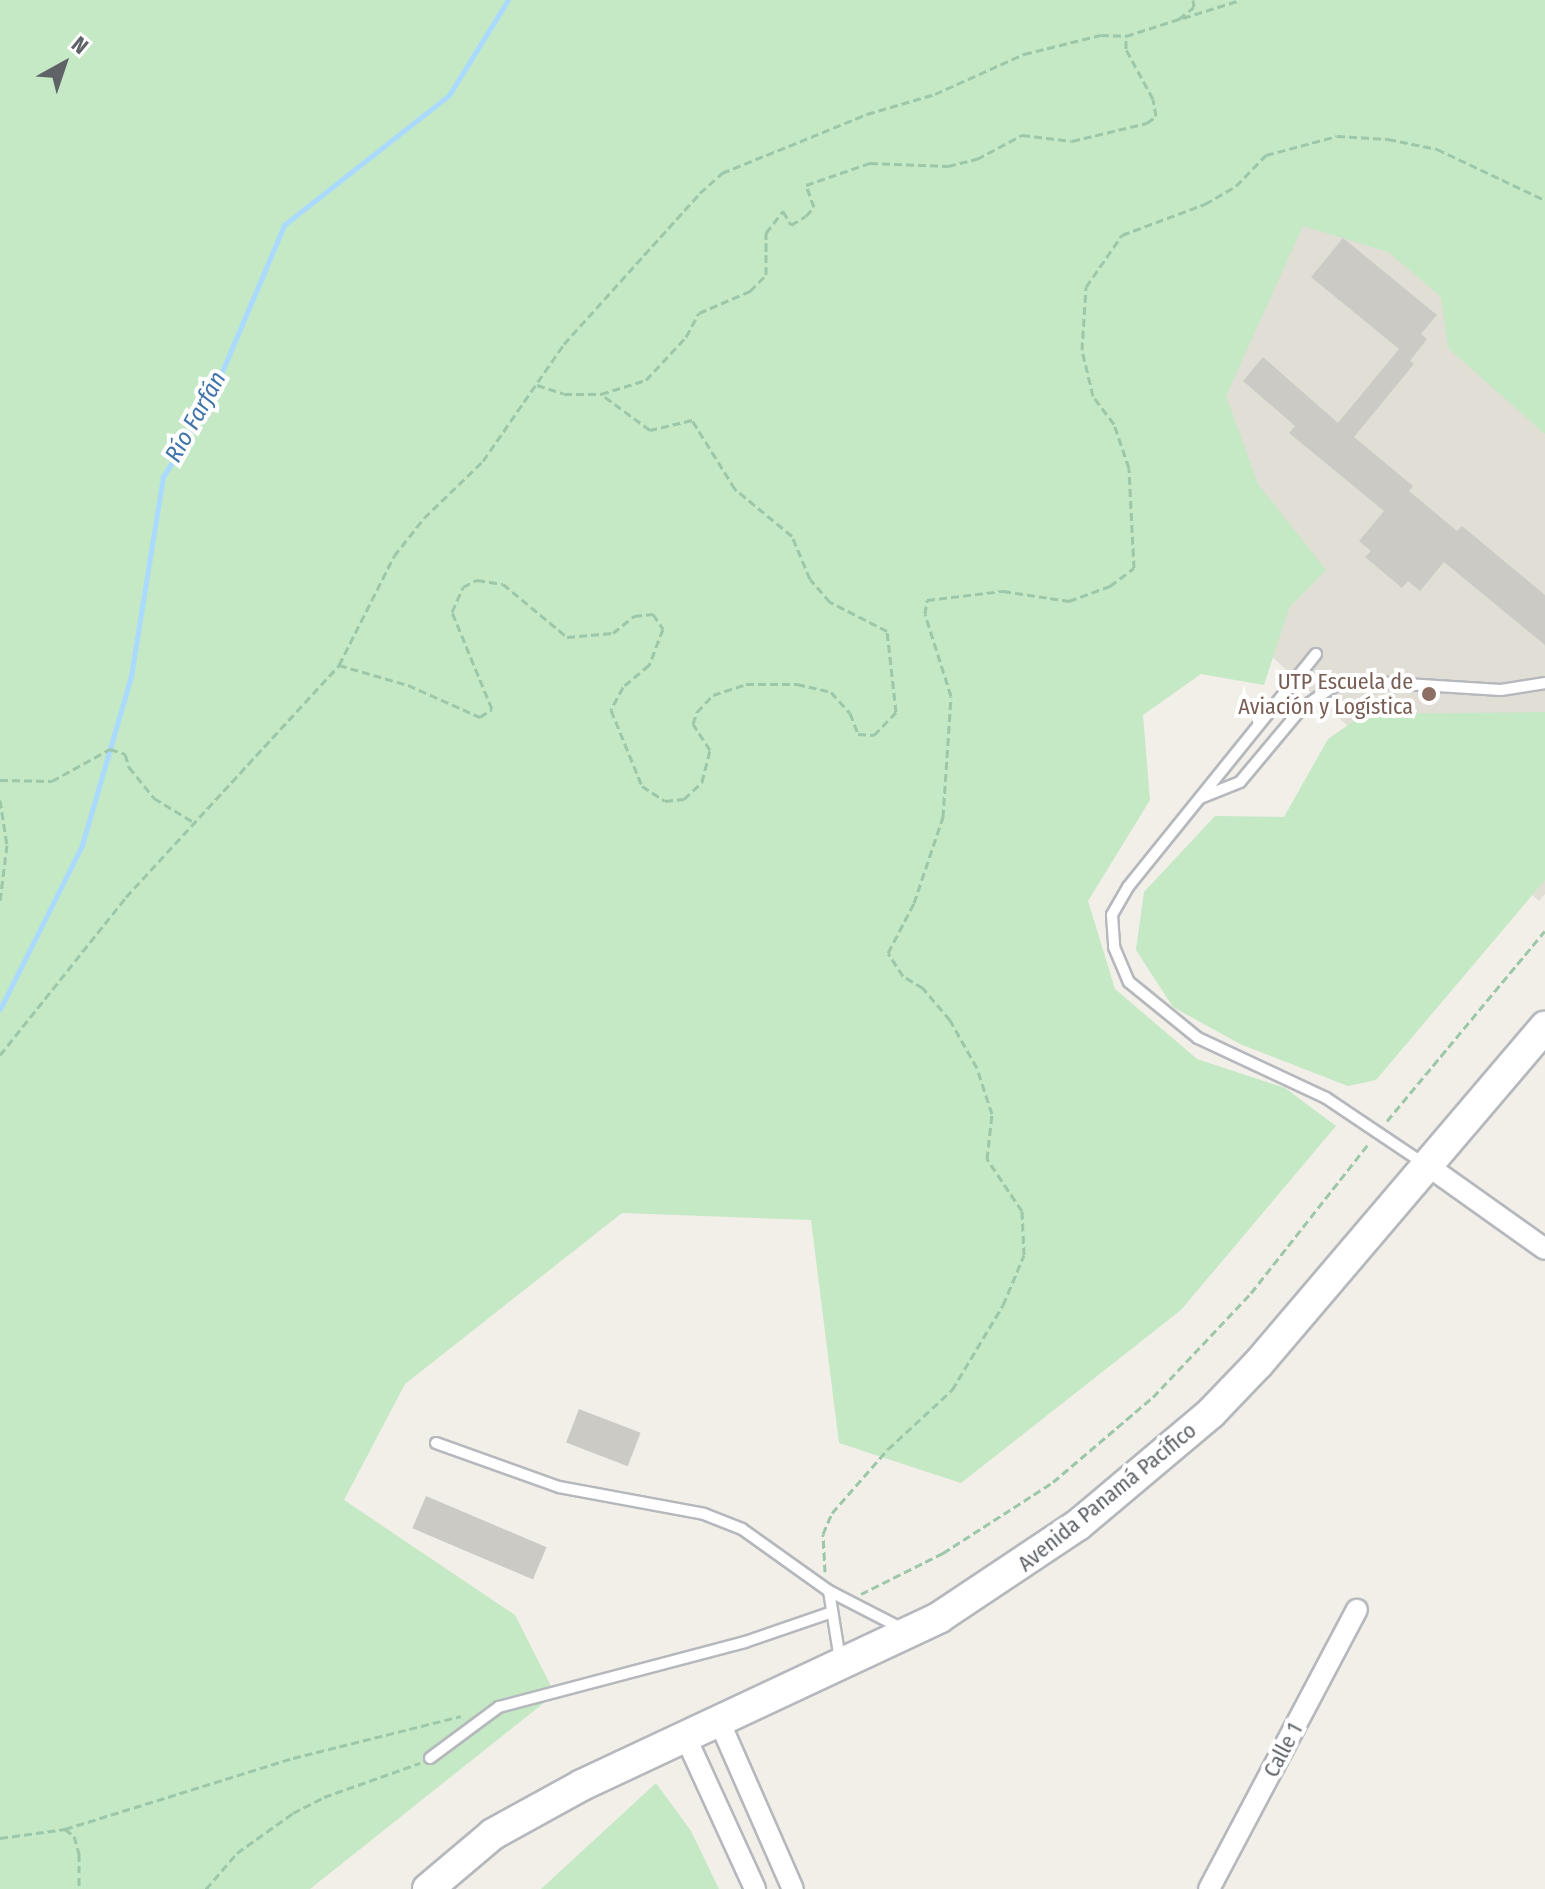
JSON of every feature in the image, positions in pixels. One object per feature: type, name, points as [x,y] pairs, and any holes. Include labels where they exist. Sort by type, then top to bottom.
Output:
[{"type":"main road","name":"Avenida Panamá Pacífico","points":[[428,1889],[493,1834],[582,1785],[910,1633],[1029,1561],[1211,1413],[1428,1166],[1545,1027]]},
{"type":"street","points":[[1428,1166],[1545,1249]]},
{"type":"street","name":"Calle 1","points":[[1209,1889],[1357,1610]]},
{"type":"street","points":[[720,1723],[793,1889]]},
{"type":"street","points":[[686,1738],[755,1889]]},
{"type":"street","points":[[711,1793],[743,1777]]},
{"type":"lane","points":[[1316,654],[1128,887],[1112,915],[1114,947],[1129,982],[1198,1038],[1294,1080],[1428,1166]]},
{"type":"lane","points":[[1200,798],[1240,782],[1301,709],[1334,686],[1358,681],[1501,690],[1545,683]]},
{"type":"lane","points":[[436,1443],[559,1487],[704,1514],[774,1548],[829,1591],[910,1633]]},
{"type":"lane","points":[[829,1591],[841,1667]]},
{"type":"lane","points":[[430,1758],[499,1707],[745,1642],[832,1612]]},
{"type":"path","points":[[1179,19],[1194,7],[1193,0]]},
{"type":"path","points":[[0,1055],[126,897],[339,665],[394,556],[424,518],[483,461],[604,297],[722,173],[867,114],[935,94],[1024,54],[1101,35],[1126,36],[1240,0]]},
{"type":"path","points":[[537,385],[564,394],[601,394],[646,380],[686,337],[699,313],[750,291],[766,275],[766,233],[783,211],[791,225],[814,207],[806,185],[870,163],[948,166],[977,159],[1022,135],[1072,141],[1147,123],[1156,116],[1153,99],[1126,49],[1126,36]]},
{"type":"path","points":[[829,1591],[822,1557],[832,1513],[888,1449],[952,1390],[1003,1305],[1024,1255],[1022,1211],[987,1159],[992,1114],[977,1068],[950,1020],[923,988],[903,976],[888,953],[914,903],[943,817],[951,696],[925,614],[927,600],[1003,591],[1069,601],[1110,586],[1134,568],[1129,468],[1114,424],[1093,396],[1082,350],[1086,287],[1122,235],[1205,204],[1236,186],[1266,155],[1337,136],[1388,139],[1437,149],[1545,200]]},
{"type":"path","points":[[339,665],[408,685],[480,717],[492,709],[452,612],[463,587],[477,580],[503,584],[567,637],[613,633],[634,616],[653,614],[663,629],[649,665],[623,687],[611,710],[642,786],[665,801],[684,799],[702,782],[710,750],[693,724],[713,695],[746,684],[797,684],[831,692],[850,713],[858,734],[874,735],[889,720],[896,712],[887,631],[830,602],[810,579],[792,536],[735,489],[692,420],[650,430],[601,394]]},
{"type":"path","points":[[0,780],[52,781],[110,749],[125,754],[129,767],[154,798],[196,823]]},
{"type":"path","points":[[0,800],[7,845],[0,901]]},
{"type":"path","points":[[847,1601],[943,1553],[1053,1482],[1153,1397],[1251,1293],[1378,1132],[1545,931]]},
{"type":"path","points":[[0,1838],[65,1829],[293,1758],[499,1707]]},
{"type":"path","points":[[206,1889],[237,1853],[293,1813],[430,1758]]},
{"type":"path","points":[[65,1829],[74,1836],[79,1853],[79,1889]]},
{"type":"shaded area","name":"UTP Escuela de Aviación y Logística","points":[[1276,187],[1545,238],[1545,894],[1539,901],[1094,494]]},
{"type":"green space","points":[[0,0],[1545,0],[1545,434],[1448,348],[1441,297],[1388,252],[1303,226],[1226,396],[1258,484],[1326,570],[1289,608],[1264,685],[1201,674],[1143,715],[1150,800],[1088,901],[1115,989],[1197,1059],[1285,1088],[1336,1126],[1181,1310],[961,1483],[839,1443],[811,1220],[622,1213],[405,1384],[344,1500],[515,1615],[555,1694],[310,1889],[0,1889]]},
{"type":"green space","points":[[1545,712],[1545,880],[1376,1080],[1348,1086],[1240,1044],[1173,1007],[1136,950],[1144,892],[1215,816],[1284,817],[1328,739],[1364,714]]},
{"type":"green space","points":[[656,1783],[691,1831],[719,1889],[541,1889]]},
{"type":"building","points":[[1343,238],[1437,315],[1421,334],[1427,339],[1410,361],[1414,364],[1354,437],[1413,486],[1409,491],[1457,531],[1462,526],[1545,595],[1545,645],[1444,562],[1420,591],[1408,581],[1402,588],[1365,557],[1371,551],[1359,541],[1384,511],[1289,433],[1295,426],[1243,381],[1263,357],[1338,423],[1399,349],[1311,277]]},
{"type":"building","points":[[579,1409],[641,1433],[628,1466],[566,1443]]},
{"type":"building","points":[[426,1496],[547,1547],[533,1579],[412,1528]]},
{"type":"waterway","name":"Río Farfán","points":[[0,1009],[82,845],[131,676],[163,477],[212,395],[284,225],[449,95],[508,0]]},
{"type":"place","name":"UTP Escuela de Aviación y Logística","points":[[1429,694]]}]
